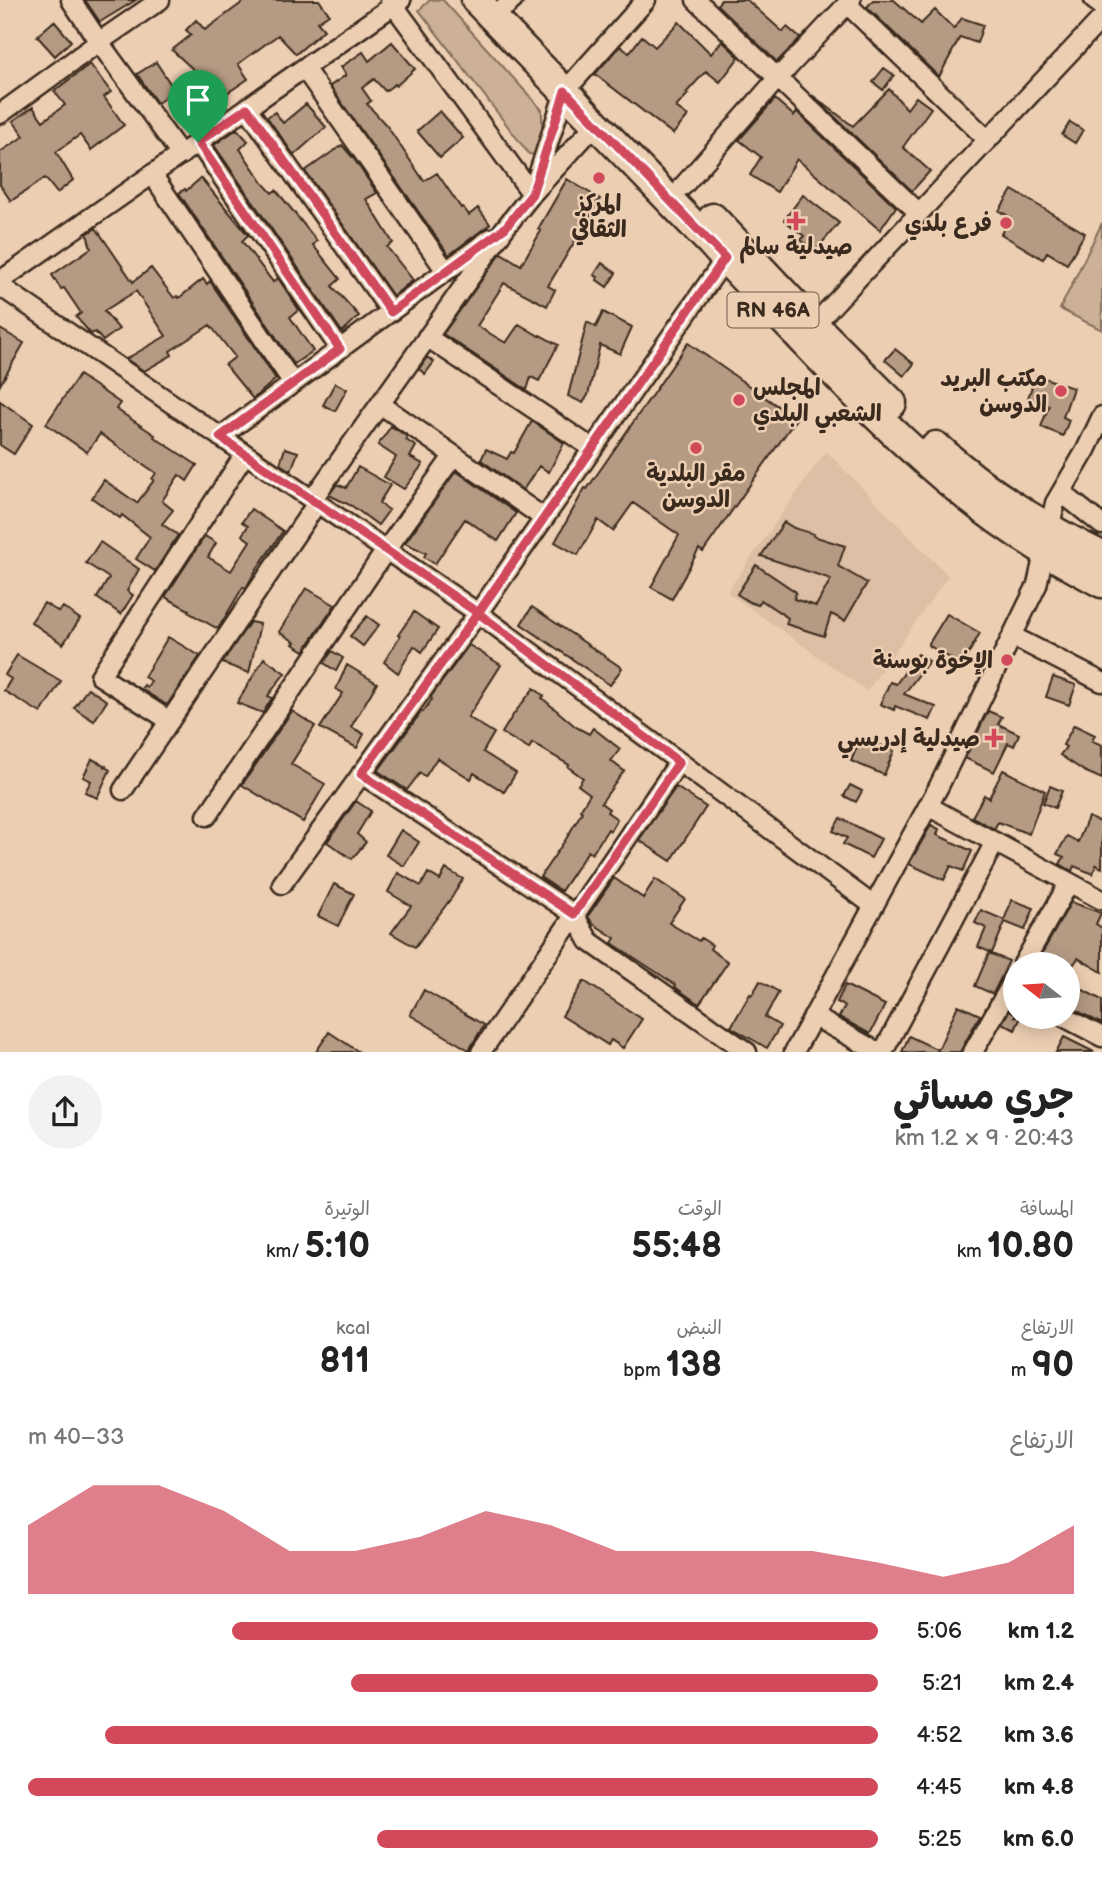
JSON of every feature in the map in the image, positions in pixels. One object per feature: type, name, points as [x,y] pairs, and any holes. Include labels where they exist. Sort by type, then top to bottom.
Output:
[{"type":"main road","name":"RN 46A","points":[[476,0],[683,186],[912,424],[1018,521]]},
{"type":"main road","name":"RN 46A","points":[[507,2],[596,124],[837,376],[914,452],[965,495],[1018,521],[1053,519],[1094,570]]},
{"type":"street","points":[[71,0],[181,155]]},
{"type":"street","points":[[0,114],[160,0]]},
{"type":"street","points":[[532,194],[570,85],[646,0]]},
{"type":"street","points":[[1094,0],[1102,6]]},
{"type":"street","points":[[699,1],[919,213]]},
{"type":"street","points":[[532,194],[395,2],[152,174],[2,289],[478,613],[874,906]]},
{"type":"street","points":[[683,186],[849,2],[988,140]]},
{"type":"street","points":[[814,325],[1102,18]]},
{"type":"street","points":[[304,68],[446,271]]},
{"type":"street","points":[[247,108],[391,312]]},
{"type":"street","points":[[123,790],[314,501],[427,337],[505,228],[596,124]]},
{"type":"street","points":[[198,142],[340,349]]},
{"type":"street","points":[[152,174],[293,383]]},
{"type":"street","points":[[220,437],[505,228]]},
{"type":"street","points":[[282,884],[478,613],[725,258]]},
{"type":"street","points":[[427,337],[592,448]]},
{"type":"street","points":[[380,404],[544,518]]},
{"type":"street","points":[[794,1052],[928,806],[1037,585],[1053,519],[1102,416]]},
{"type":"street","points":[[170,721],[100,676],[245,454]]},
{"type":"street","points":[[206,816],[386,550],[454,455]]},
{"type":"street","points":[[1037,585],[1037,563],[1018,521],[1038,509],[1047,508],[1053,519]]},
{"type":"street","points":[[1053,519],[1102,525]]},
{"type":"street","points":[[1037,585],[1048,576],[1063,572],[1094,570]]},
{"type":"street","points":[[1012,636],[1102,682]]},
{"type":"street","points":[[490,1048],[574,914],[679,762]]},
{"type":"street","points":[[361,774],[574,914],[589,941],[747,1052]]},
{"type":"street","points":[[928,806],[1102,900]]},
{"type":"street","points":[[813,1016],[881,1052],[995,842]]},
{"type":"street","points":[[1030,952],[1069,883]]},
{"type":"street","points":[[973,1052],[1003,1002]]},
{"type":"street","points":[[1080,1025],[1102,1037]]},
{"type":"shaded area","points":[[430,0],[443,0],[542,110],[542,141],[536,155],[529,154],[419,10]]},
{"type":"shaded area","points":[[1102,223],[1102,330],[1060,309]]},
{"type":"shaded area","points":[[826,451],[948,576],[867,691],[727,592]]},
{"type":"building","points":[[85,0],[136,0],[100,22]]},
{"type":"building","points":[[246,0],[319,0],[329,14],[317,22],[324,30],[296,54],[278,35],[238,64],[248,79],[226,94],[228,96],[210,110],[196,92],[208,83],[172,50],[191,35],[186,30],[196,20],[205,30]]},
{"type":"building","points":[[721,0],[747,0],[783,32],[787,27],[800,38],[777,62],[717,5]]},
{"type":"building","points":[[873,0],[894,0],[921,24],[935,10],[954,29],[962,18],[983,25],[977,43],[960,37],[939,77],[867,7]]},
{"type":"building","points":[[54,21],[71,41],[55,56],[37,36]]},
{"type":"building","points":[[679,22],[711,54],[722,41],[739,57],[720,82],[706,71],[686,93],[688,94],[676,107],[688,116],[673,134],[595,74],[620,46],[629,53],[642,36],[655,47]]},
{"type":"building","points":[[392,42],[415,69],[396,86],[395,84],[385,91],[374,79],[362,88],[371,101],[367,104],[387,126],[424,181],[437,173],[461,208],[469,215],[478,208],[490,224],[449,255],[330,86],[346,75],[341,67],[363,52],[369,61]]},
{"type":"building","points":[[156,62],[175,91],[157,103],[137,74]]},
{"type":"building","points":[[90,64],[111,92],[104,97],[124,125],[91,150],[80,135],[56,152],[73,180],[57,193],[45,178],[11,201],[0,185],[0,152],[24,136],[13,121],[33,107],[43,121],[65,105],[54,91]]},
{"type":"building","points":[[884,68],[894,75],[883,90],[873,82]]},
{"type":"building","points":[[889,89],[907,109],[916,97],[931,108],[903,147],[930,171],[912,191],[812,95],[853,126]]},
{"type":"building","points":[[775,99],[794,116],[797,112],[896,207],[880,230],[797,159],[777,192],[750,175],[761,157],[739,140]]},
{"type":"building","points":[[306,104],[326,127],[294,155],[267,117],[275,112],[283,123]]},
{"type":"building","points":[[440,111],[463,138],[440,158],[417,131]]},
{"type":"building","points":[[1070,122],[1083,130],[1075,143],[1062,135]]},
{"type":"building","points":[[237,129],[248,141],[240,149],[263,183],[272,193],[276,190],[317,241],[313,245],[340,279],[332,286],[359,316],[342,332],[214,145]]},
{"type":"building","points":[[342,145],[377,193],[366,199],[393,243],[387,247],[413,280],[393,296],[305,171]]},
{"type":"building","points":[[201,178],[248,235],[242,241],[273,282],[278,278],[299,310],[290,317],[313,351],[294,364],[179,193],[185,189],[186,191]]},
{"type":"building","points":[[567,179],[600,199],[548,286],[555,290],[547,306],[504,283],[477,326],[506,343],[519,324],[558,345],[539,381],[531,377],[527,390],[443,334],[501,253],[521,265]]},
{"type":"building","points":[[1012,190],[1085,233],[1067,264],[1047,252],[1043,259],[1001,234],[1010,217],[999,211]]},
{"type":"building","points":[[803,195],[839,223],[815,251],[801,240],[804,236],[784,220]]},
{"type":"building","points":[[96,228],[133,282],[151,268],[174,298],[179,298],[203,279],[207,284],[210,281],[276,379],[253,399],[225,365],[235,357],[210,325],[170,351],[172,355],[144,371],[126,359],[166,336],[136,291],[104,311],[119,329],[103,341],[95,332],[91,334],[76,317],[81,313],[52,275],[91,248],[87,234]]},
{"type":"building","points":[[602,263],[616,273],[607,287],[594,275]]},
{"type":"building","points":[[603,312],[632,327],[620,354],[600,345],[588,395],[583,403],[568,396],[587,322],[596,327]]},
{"type":"building","points":[[0,329],[24,343],[0,385]]},
{"type":"building","name":"مقر البلدية الدوسن","points":[[688,343],[796,419],[703,552],[699,549],[672,599],[651,587],[679,535],[633,503],[613,531],[598,520],[578,555],[555,542],[585,488],[587,489]]},
{"type":"building","points":[[895,349],[914,364],[904,376],[885,360]]},
{"type":"building","points":[[427,357],[434,362],[425,374],[419,369]]},
{"type":"building","points":[[79,375],[120,403],[116,409],[197,465],[187,481],[179,475],[162,501],[173,510],[162,524],[178,535],[155,571],[136,559],[150,537],[122,515],[120,518],[92,498],[104,480],[137,503],[156,473],[100,434],[87,452],[46,424]]},
{"type":"building","points":[[1036,375],[1073,388],[1063,417],[1069,420],[1063,436],[1041,427],[1049,405],[1028,398]]},
{"type":"building","points":[[335,383],[347,389],[335,411],[323,405]]},
{"type":"building","points":[[0,401],[33,424],[14,454],[0,445]]},
{"type":"building","points":[[532,421],[564,443],[549,472],[539,466],[523,490],[481,460],[486,449],[507,459],[511,452],[514,453]]},
{"type":"building","points":[[391,426],[416,446],[410,457],[423,464],[404,489],[384,477],[396,457],[378,445]]},
{"type":"building","points":[[285,448],[298,452],[291,471],[280,464]]},
{"type":"building","points":[[358,467],[390,485],[379,503],[389,510],[378,525],[352,506],[329,495],[337,484],[346,488]]},
{"type":"building","points":[[456,471],[516,513],[498,541],[465,519],[435,564],[424,557],[426,553],[405,543]]},
{"type":"building","points":[[251,509],[283,531],[246,588],[243,587],[218,629],[165,597],[205,536],[216,543],[208,557],[231,571],[250,541],[242,535],[248,526],[242,522]]},
{"type":"building","points":[[784,522],[814,534],[813,536],[845,546],[838,566],[867,583],[845,621],[831,614],[824,636],[786,624],[788,618],[761,600],[758,605],[737,594],[756,565],[796,592],[794,599],[816,606],[831,579],[761,556]]},
{"type":"building","points":[[100,542],[139,569],[127,591],[133,595],[121,614],[97,598],[109,578],[86,563]]},
{"type":"building","points":[[306,588],[335,605],[304,651],[279,632]]},
{"type":"building","points":[[44,603],[59,612],[63,607],[80,619],[63,644],[31,622]]},
{"type":"building","points":[[532,607],[622,668],[610,685],[521,624]]},
{"type":"building","points":[[414,612],[438,629],[422,652],[414,646],[398,673],[384,662]]},
{"type":"building","points":[[947,614],[980,633],[962,665],[928,645]]},
{"type":"building","points":[[367,616],[379,625],[363,646],[350,636]]},
{"type":"building","points":[[250,622],[260,624],[249,673],[222,663]]},
{"type":"building","points":[[168,637],[200,656],[167,705],[141,689],[144,685],[147,687],[151,681],[144,677]]},
{"type":"building","points":[[469,645],[501,665],[468,717],[494,733],[483,752],[516,773],[504,792],[474,773],[471,779],[437,758],[425,777],[420,773],[407,790],[378,771]]},
{"type":"building","points":[[332,651],[343,658],[336,671],[324,663]]},
{"type":"building","points":[[918,654],[929,661],[904,694],[936,707],[930,720],[895,706],[894,710],[880,704],[890,682],[896,684]]},
{"type":"building","points":[[17,655],[61,681],[41,713],[4,691],[11,679],[5,675]]},
{"type":"building","points":[[264,658],[285,673],[268,696],[272,698],[263,713],[237,703]]},
{"type":"building","points":[[347,665],[377,683],[351,727],[364,734],[357,748],[320,728],[343,693],[336,689]]},
{"type":"building","points":[[1053,677],[1076,685],[1069,705],[1046,697]]},
{"type":"building","points":[[88,688],[107,701],[94,721],[74,708]]},
{"type":"building","points":[[534,688],[576,727],[589,734],[593,728],[620,749],[611,761],[624,771],[601,803],[609,809],[607,812],[617,819],[592,854],[588,851],[561,891],[540,877],[566,839],[590,794],[578,785],[583,778],[568,767],[569,765],[532,743],[529,749],[502,733]]},
{"type":"building","points":[[292,711],[315,726],[291,764],[325,784],[303,822],[242,785]]},
{"type":"building","name":"صيدلية إدريسي","points":[[988,711],[1002,717],[998,724],[1019,734],[1014,746],[1008,743],[994,772],[965,758]]},
{"type":"building","points":[[1074,725],[1095,735],[1092,741],[1102,745],[1102,779],[1060,755]]},
{"type":"building","points":[[861,737],[894,751],[884,775],[851,761]]},
{"type":"building","points":[[92,759],[110,770],[97,798],[85,792],[91,781],[83,777]]},
{"type":"building","points":[[1003,770],[1045,791],[1029,834],[998,822],[994,829],[972,817],[984,795],[989,798]]},
{"type":"building","points":[[850,785],[862,791],[856,802],[844,796]]},
{"type":"building","points":[[1050,786],[1062,791],[1055,808],[1043,803]]},
{"type":"building","points":[[676,787],[706,807],[671,861],[639,840]]},
{"type":"building","points":[[356,801],[371,811],[357,834],[366,842],[352,859],[327,842]]},
{"type":"building","points":[[1088,817],[1102,823],[1102,868],[1096,865],[1093,874],[1074,866],[1072,871],[1060,864],[1064,857],[1057,854],[1067,836],[1078,842]]},
{"type":"building","points":[[840,818],[881,839],[871,858],[843,844],[847,838],[833,831]]},
{"type":"building","points":[[931,825],[939,829],[937,835],[972,851],[963,871],[951,866],[944,880],[909,864]]},
{"type":"building","points":[[401,830],[419,842],[404,866],[386,855]]},
{"type":"building","points":[[446,869],[463,879],[415,947],[391,933],[411,906],[388,892],[398,873],[421,886],[428,873],[440,880]]},
{"type":"building","points":[[614,878],[643,898],[655,879],[685,899],[669,923],[699,941],[701,938],[712,945],[710,949],[728,962],[699,1004],[675,987],[676,985],[612,943],[615,938],[592,923],[588,916]]},
{"type":"building","points":[[334,884],[354,894],[338,926],[318,916]]},
{"type":"building","points":[[1012,900],[1034,908],[1025,930],[1005,922],[992,953],[978,947],[986,928],[975,923],[981,910],[1004,920]]},
{"type":"building","points":[[1071,902],[1101,913],[1096,924],[1102,928],[1102,972],[1080,959],[1080,952],[1043,952]]},
{"type":"building","points":[[989,953],[1003,959],[1003,973],[993,994],[975,986]]},
{"type":"building","points":[[584,981],[642,1019],[623,1048],[611,1040],[608,1045],[562,1016]]},
{"type":"building","points":[[760,981],[779,992],[765,1017],[780,1026],[767,1048],[731,1027]]},
{"type":"building","points":[[845,985],[885,1005],[870,1034],[839,1017],[845,1006],[837,1002]]},
{"type":"building","points":[[1080,988],[1102,1000],[1102,1024],[1080,1012]]},
{"type":"building","points":[[424,990],[484,1025],[469,1050],[410,1015]]},
{"type":"building","points":[[958,1005],[980,1015],[960,1052],[902,1052],[909,1036],[938,1050]]},
{"type":"building","points":[[329,1032],[359,1052],[316,1052]]},
{"type":"building","points":[[1064,1037],[1094,1052],[1056,1052]]},
{"type":"place","name":"المركز الثقافي","points":[[599,178]]},
{"type":"place","name":"صيدلية سالم","points":[[796,221]]},
{"type":"place","name":"فرع بلدي","points":[[1006,223]]},
{"type":"place","name":"مكتب البريد الدوسن","points":[[1061,391]]},
{"type":"place","name":"المجلس الشعبي البلدي","points":[[739,400]]},
{"type":"place","name":"مقر البلدية الدوسن","points":[[696,448]]},
{"type":"place","name":"الإخوة بوسنة","points":[[1007,660]]},
{"type":"place","name":"صيدلية إدريسي","points":[[994,738]]},
{"type":"route","points":[[198,142],[247,108],[391,312],[505,228],[532,194],[565,91],[725,258],[478,613],[679,762],[574,914],[361,774],[478,613],[220,437],[340,349],[198,142]]}]
